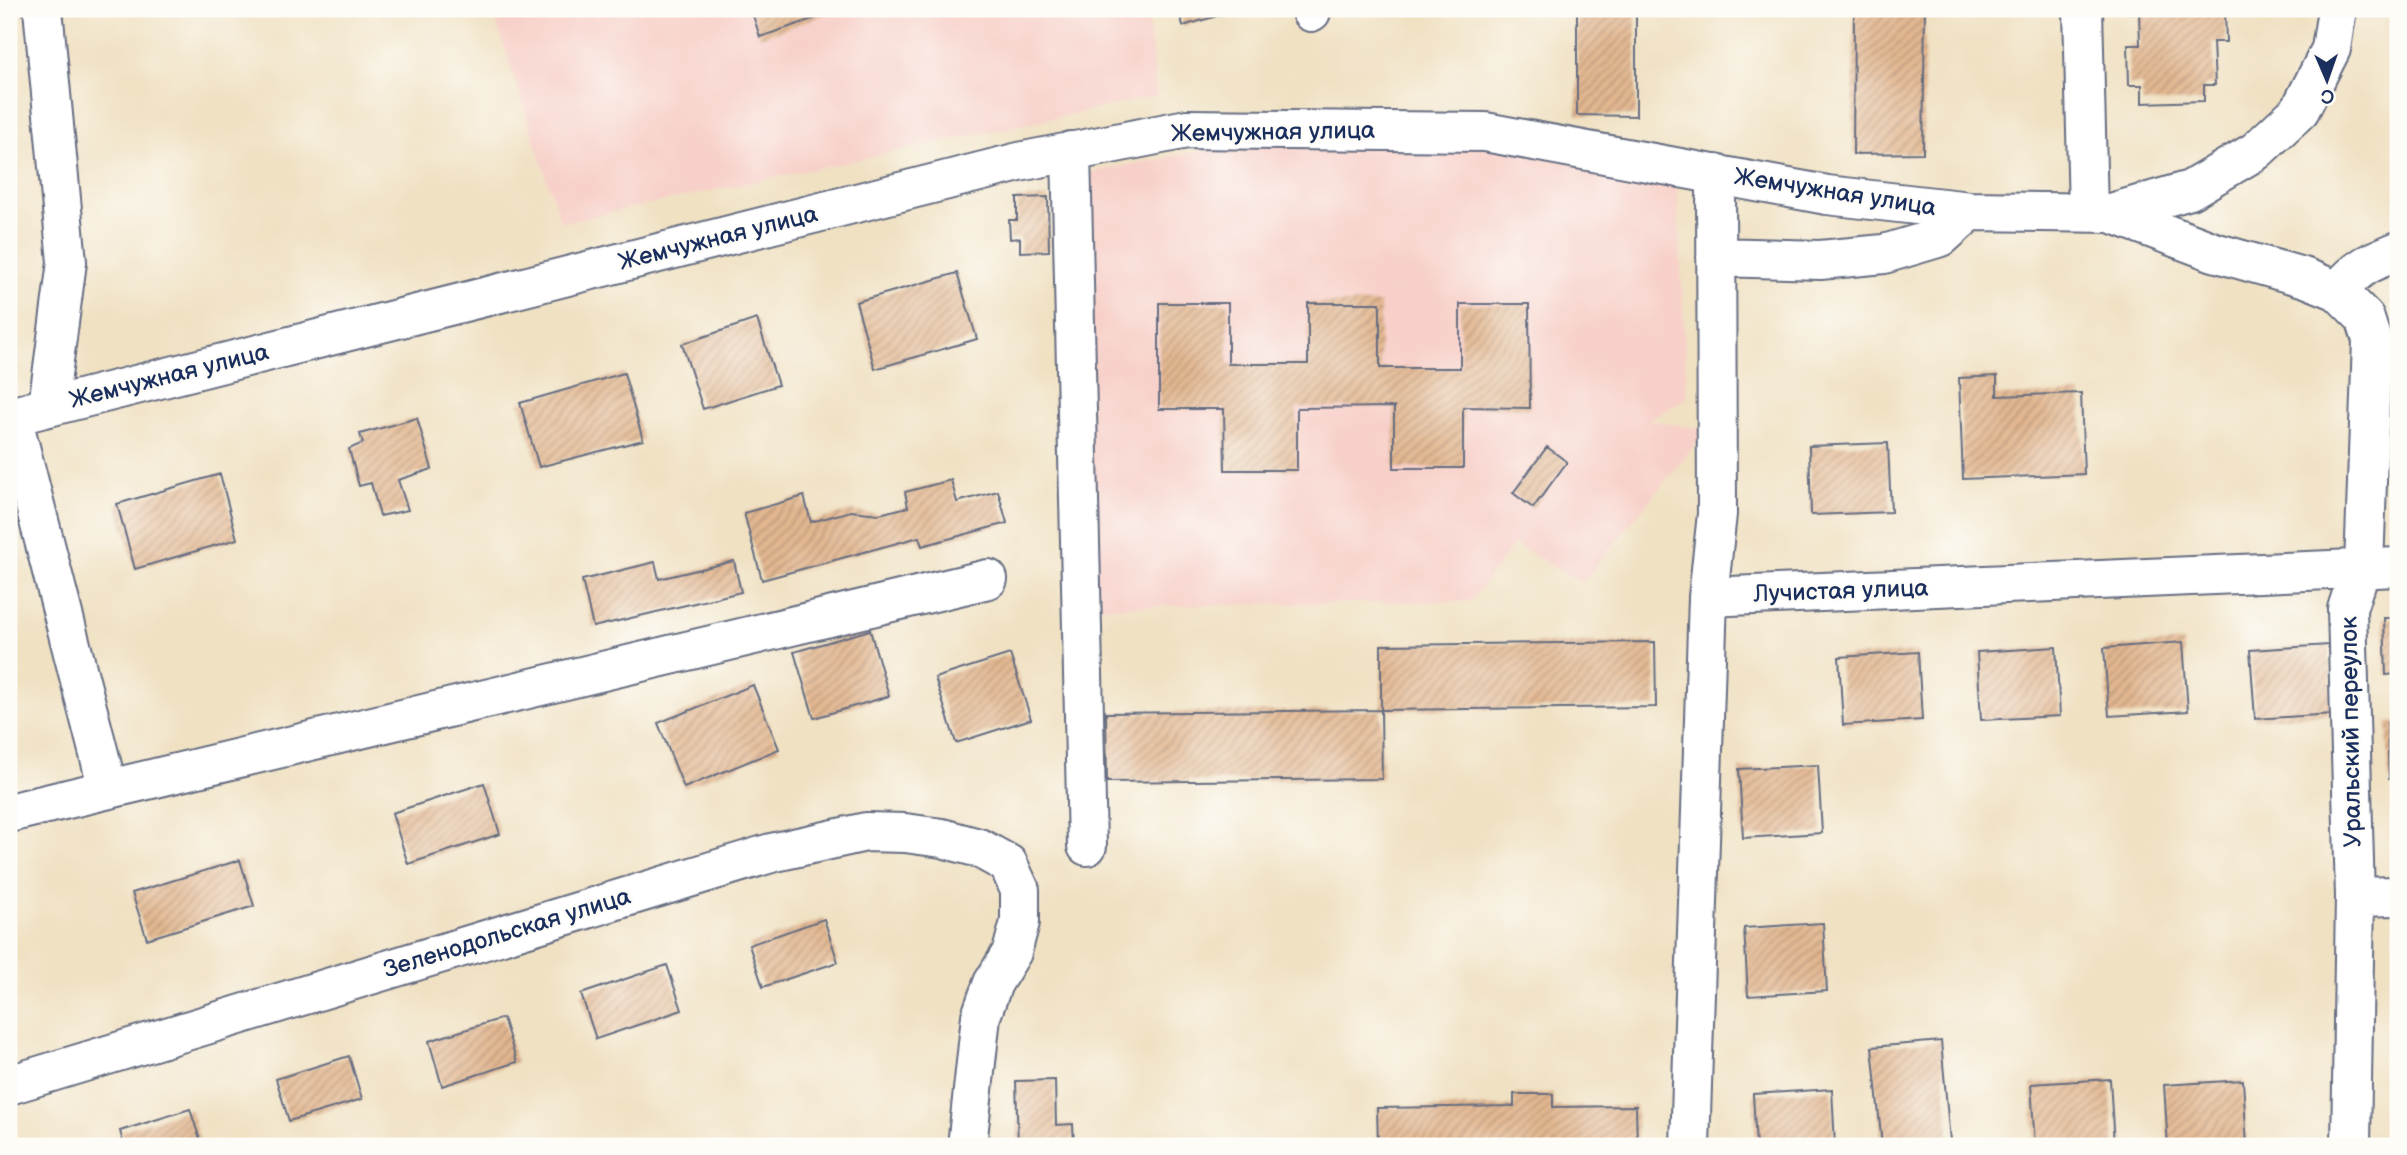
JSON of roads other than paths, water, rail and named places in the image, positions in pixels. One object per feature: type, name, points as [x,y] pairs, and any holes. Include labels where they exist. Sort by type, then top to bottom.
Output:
[{"type":"street","points":[[43,9],[67,262],[48,407]]},
{"type":"street","points":[[2083,9],[2099,212],[2214,252],[2306,278],[2338,291],[2351,275],[2365,264],[2398,251]]},
{"type":"street","name":"Жемчужная улица","points":[[10,417],[992,168],[1187,129],[1485,132],[1827,195],[1969,211],[2099,212],[2190,190],[2256,151],[2300,110],[2330,49],[2337,9]]},
{"type":"street","points":[[1071,151],[1087,846]]},
{"type":"street","points":[[1690,1146],[1708,597],[1717,514],[1716,174]]},
{"type":"street","points":[[1716,257],[1820,260],[1884,254],[1941,237],[1969,211]]},
{"type":"street","name":"Уральский переулок","points":[[2338,291],[2365,318],[2372,340],[2381,568],[2354,587],[2347,609],[2355,897],[2351,1146]]},
{"type":"street","points":[[10,417],[108,789]]},
{"type":"street","name":"Лучистая улица","points":[[1708,597],[2381,568]]},
{"type":"street","points":[[9,813],[988,579]]},
{"type":"street","name":"Зеленодольская улица","points":[[9,1085],[771,853],[866,832],[905,833],[942,838],[979,848],[1008,864],[1020,890],[1020,922],[1012,952],[993,984],[981,1016],[967,1146]]},
{"type":"street","points":[[2355,897],[2398,895]]}]
